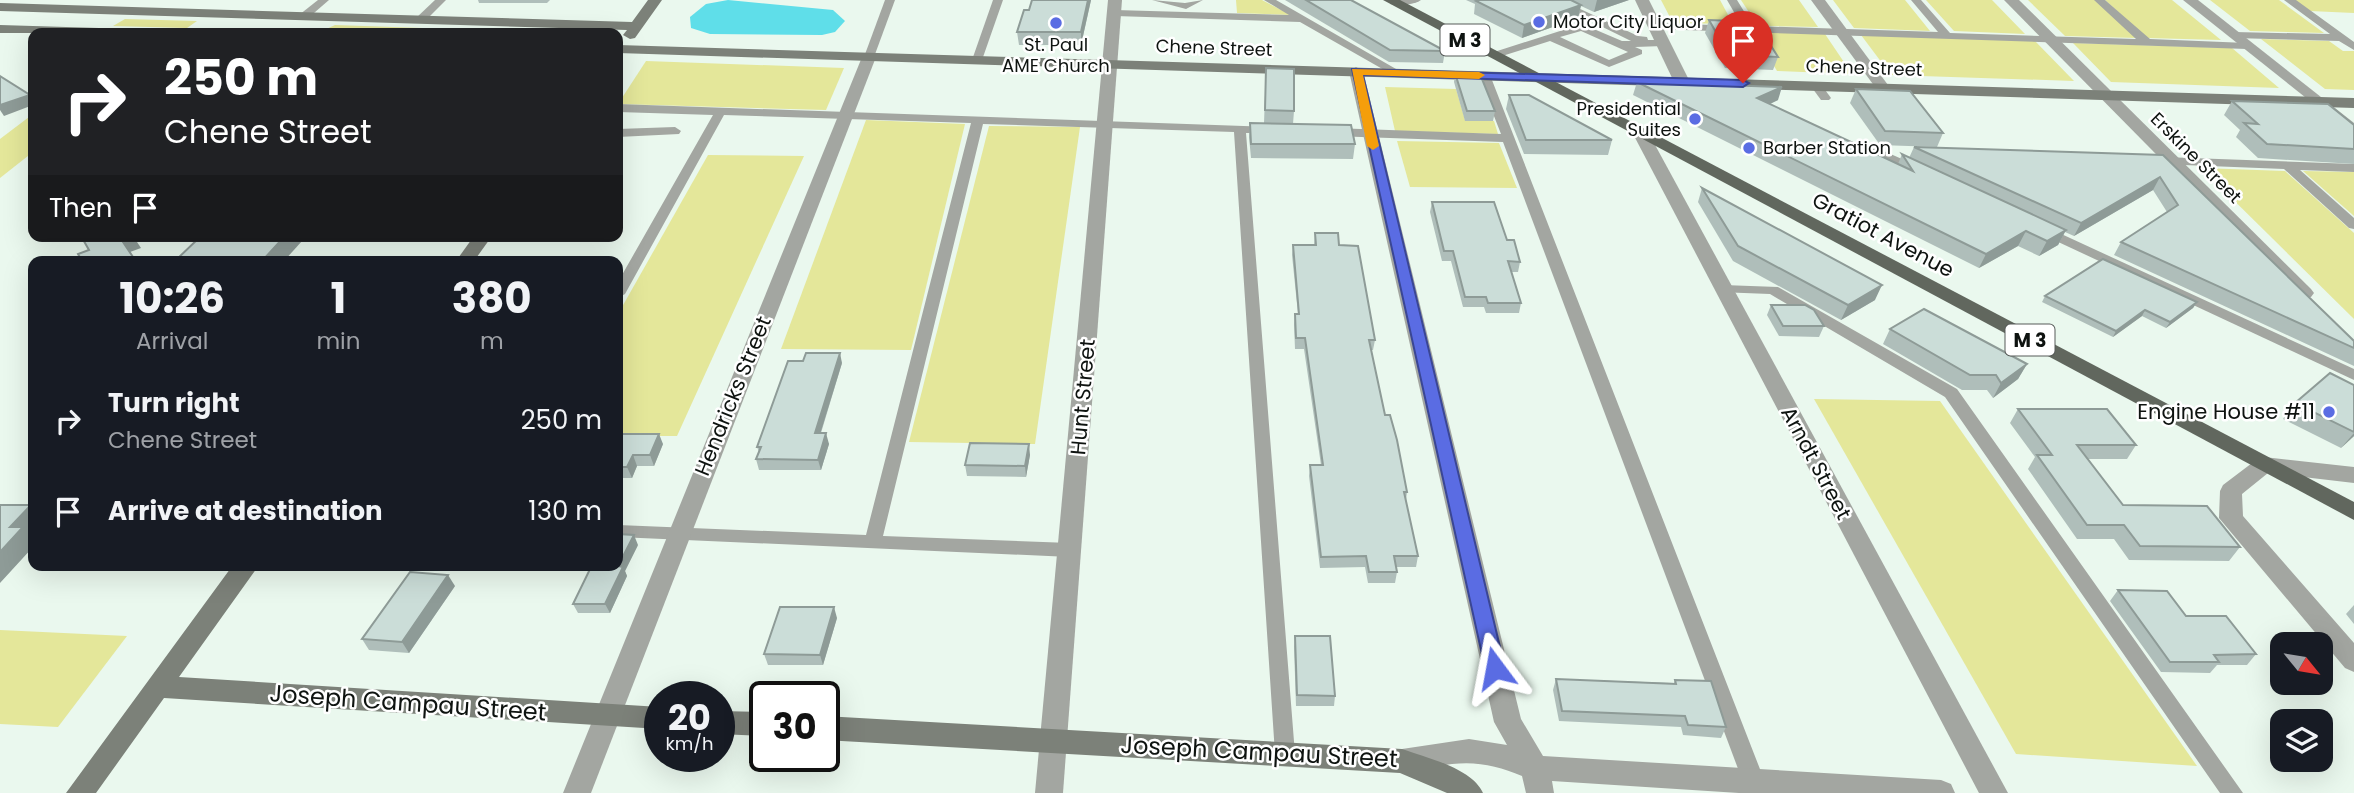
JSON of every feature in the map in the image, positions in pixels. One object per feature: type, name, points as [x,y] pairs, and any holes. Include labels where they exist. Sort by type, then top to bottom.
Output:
[{"type":"main road","name":"Gratiot Avenue","points":[[1392,1],[2354,512]]},
{"type":"street","points":[[623,44],[655,0]]},
{"type":"street","points":[[1642,0],[1682,82]]},
{"type":"street","points":[[1818,0],[1882,88]]},
{"type":"street","name":"Erskine Street","points":[[2011,0],[2316,304]]},
{"type":"street","points":[[2190,0],[2354,131]]},
{"type":"street","points":[[0,7],[556,28]]},
{"type":"street","name":"Hunt Street","points":[[1049,793],[1115,7]]},
{"type":"street","points":[[101,28],[106,22],[138,11]]},
{"type":"street","points":[[286,28],[294,23],[296,17]]},
{"type":"street","points":[[317,28],[338,18]]},
{"type":"street","points":[[596,28],[637,26]]},
{"type":"street","points":[[0,29],[28,30]]},
{"type":"street","name":"Chene Street","points":[[623,50],[1484,75],[1682,82],[1821,92],[1882,88],[2354,103]]},
{"type":"street","name":"Hendricks Street","points":[[577,793],[869,57]]},
{"type":"street","points":[[1356,71],[1508,722],[1537,781]]},
{"type":"street","name":"Arndt Street","points":[[1640,132],[1994,793]]},
{"type":"street","points":[[2354,475],[2264,466],[2231,491],[2231,518],[2354,661]]},
{"type":"street","points":[[80,793],[243,571]]},
{"type":"street","name":"Joseph Campau Street","points":[[157,687],[644,717]]},
{"type":"street","name":"Joseph Campau Street","points":[[840,729],[1402,761],[1461,749],[1501,753],[1537,781],[1754,782],[1941,793]]},
{"type":"street","points":[[1402,761],[1455,783],[1469,793]]},
{"type":"lane","points":[[296,17],[324,0]]},
{"type":"lane","points":[[419,21],[441,0]]},
{"type":"lane","name":"Hendricks Street","points":[[869,57],[890,0]]},
{"type":"lane","points":[[977,60],[998,0]]},
{"type":"lane","points":[[1157,0],[1186,6],[1198,0]]},
{"type":"lane","points":[[1269,0],[1397,73]]},
{"type":"lane","points":[[1392,1],[1416,0]]},
{"type":"lane","points":[[1553,0],[1636,39],[1749,28],[2247,46]]},
{"type":"lane","points":[[1732,0],[1749,28]]},
{"type":"lane","points":[[1916,0],[1947,36]]},
{"type":"lane","points":[[2099,0],[2146,42]]},
{"type":"lane","points":[[2288,0],[2354,47]]},
{"type":"lane","points":[[1115,7],[1229,12],[1302,19]]},
{"type":"lane","points":[[1495,55],[1582,27],[1638,52],[1609,64],[1551,37]]},
{"type":"lane","points":[[2234,35],[2341,38]]},
{"type":"lane","points":[[1620,44],[1659,36]]},
{"type":"lane","points":[[1484,75],[1754,782]]},
{"type":"lane","points":[[623,108],[1282,130]]},
{"type":"lane","points":[[623,285],[720,112]]},
{"type":"lane","points":[[873,542],[978,120]]},
{"type":"lane","points":[[1240,129],[1285,754]]},
{"type":"lane","points":[[623,132],[675,131]]},
{"type":"lane","points":[[1324,132],[1506,138]]},
{"type":"lane","points":[[1919,153],[1877,152],[1927,175]]},
{"type":"lane","points":[[2143,161],[2354,168]]},
{"type":"lane","points":[[2287,165],[2354,225]]},
{"type":"lane","points":[[2027,222],[2354,375]]},
{"type":"lane","points":[[1723,289],[1773,290],[1951,393],[2232,793]]},
{"type":"lane","points":[[623,531],[1070,550]]},
{"type":"green space","points":[[1236,0],[1262,0],[1291,15],[1237,13]]},
{"type":"green space","points":[[1661,0],[1720,0],[1733,24],[1673,23]]},
{"type":"green space","points":[[1741,0],[1799,0],[1818,27],[1758,26]]},
{"type":"green space","points":[[1833,0],[1905,0],[1930,31],[1854,28]]},
{"type":"green space","points":[[1926,0],[1992,0],[2025,34],[1954,31]]},
{"type":"green space","points":[[2028,0],[2095,0],[2137,38],[2065,36]]},
{"type":"green space","points":[[2105,0],[2172,0],[2221,40],[2147,38]]},
{"type":"green space","points":[[2210,0],[2279,0],[2324,33],[2250,31]]},
{"type":"green space","points":[[2294,0],[2354,0],[2354,13],[2310,11]]},
{"type":"green space","points":[[125,19],[197,21],[187,28],[113,26]]},
{"type":"green space","points":[[335,25],[421,28],[328,28]]},
{"type":"green space","points":[[1754,32],[1825,34],[1852,74],[1777,71]]},
{"type":"green space","points":[[1861,35],[2035,41],[2074,81],[1891,75]]},
{"type":"green space","points":[[2261,39],[2329,41],[2343,51],[2354,51],[2354,90],[2325,89]]},
{"type":"green space","points":[[2073,43],[2232,48],[2279,88],[2111,82]]},
{"type":"green space","points":[[646,61],[844,68],[826,110],[623,104],[623,96]]},
{"type":"green space","points":[[1385,87],[1456,89],[1465,120],[1494,121],[1498,134],[1395,131]]},
{"type":"green space","points":[[28,118],[28,156],[0,178],[0,139]]},
{"type":"green space","points":[[866,120],[965,124],[911,350],[781,349]]},
{"type":"green space","points":[[989,126],[1080,127],[1035,444],[909,442]]},
{"type":"green space","points":[[1397,141],[1499,143],[1517,188],[1410,187]]},
{"type":"green space","points":[[708,155],[804,156],[677,436],[623,436],[623,305]]},
{"type":"green space","points":[[2201,168],[2285,171],[2354,233],[2354,319]]},
{"type":"green space","points":[[2303,171],[2354,172],[2354,216]]},
{"type":"green space","points":[[1814,399],[1940,401],[2197,766],[2016,754]]},
{"type":"green space","points":[[0,630],[127,636],[58,727],[0,724]]},
{"type":"water","points":[[728,0],[833,10],[845,21],[835,32],[822,35],[710,34],[691,28],[690,17],[706,4]]},
{"type":"building","name":"St. Paul AME Church","points":[[1032,0],[1088,0],[1081,32],[1017,32],[1024,10],[1029,10]]},
{"type":"building","points":[[1306,0],[1351,0],[1445,51],[1390,50]]},
{"type":"building","points":[[1571,0],[1581,5],[1524,25],[1476,1]]},
{"type":"building","points":[[1709,20],[1756,22],[1778,57],[1729,55]]},
{"type":"building","points":[[1266,68],[1294,69],[1294,111],[1265,110]]},
{"type":"building","points":[[1455,73],[1480,74],[1495,111],[1467,111]]},
{"type":"building","points":[[0,76],[28,94],[28,96],[0,105]]},
{"type":"building","points":[[1637,82],[1782,87],[1757,98],[1913,171],[1902,154],[2066,230],[2047,241],[2026,231],[1986,254]]},
{"type":"building","points":[[1856,89],[1910,91],[1943,133],[1885,131]]},
{"type":"building","points":[[1509,95],[1529,95],[1612,140],[1526,140]]},
{"type":"building","points":[[2232,101],[2328,104],[2354,125],[2354,149],[2267,144],[2244,123],[2258,124]]},
{"type":"building","points":[[1250,123],[1351,125],[1355,144],[1251,144]]},
{"type":"building","points":[[1914,147],[2163,155],[2354,341],[2354,348],[2121,242],[2178,205],[2160,177],[2081,223]]},
{"type":"building","points":[[1702,188],[1882,285],[1848,305],[1738,246]]},
{"type":"building","points":[[1432,202],[1494,202],[1507,240],[1514,240],[1520,262],[1508,261],[1521,303],[1488,303],[1486,297],[1465,297],[1453,251],[1444,251]]},
{"type":"building","points":[[1315,233],[1338,233],[1339,245],[1358,246],[1375,340],[1369,340],[1385,415],[1390,415],[1397,440],[1407,492],[1404,492],[1418,556],[1394,556],[1397,572],[1369,572],[1366,556],[1321,557],[1310,465],[1323,465],[1305,338],[1296,338],[1295,314],[1299,314],[1293,245],[1316,245]]},
{"type":"building","points":[[84,242],[123,242],[132,256],[78,254],[89,250]]},
{"type":"building","points":[[195,242],[279,242],[267,256],[180,256]]},
{"type":"building","points":[[2103,259],[2197,302],[2170,322],[2145,310],[2116,331],[2045,296]]},
{"type":"building","points":[[1771,305],[1805,305],[1814,310],[1824,326],[1783,326]]},
{"type":"building","points":[[1924,309],[2027,364],[2001,383],[1996,375],[1970,375],[1890,329]]},
{"type":"building","points":[[806,353],[840,353],[815,433],[826,433],[818,460],[756,459],[761,447],[757,447],[788,361],[803,361]]},
{"type":"building","points":[[2330,373],[2354,385],[2354,432],[2295,403]]},
{"type":"building","points":[[2018,409],[2107,409],[2136,445],[2077,445],[2123,505],[2207,506],[2240,547],[2140,546],[2124,525],[2087,525],[2037,455],[2052,455]]},
{"type":"building","points":[[623,434],[659,434],[650,455],[633,455],[627,467],[623,467]]},
{"type":"building","points":[[970,443],[1029,444],[1025,466],[965,465]]},
{"type":"building","points":[[0,505],[28,505],[10,527],[23,527],[0,552]]},
{"type":"building","points":[[623,534],[634,535],[623,556]]},
{"type":"building","points":[[589,571],[621,571],[605,604],[573,604]]},
{"type":"building","points":[[410,572],[448,575],[402,642],[362,639]]},
{"type":"building","points":[[2118,590],[2167,591],[2186,616],[2226,616],[2256,654],[2214,655],[2219,662],[2170,662]]},
{"type":"building","points":[[780,607],[834,607],[820,655],[764,654]]},
{"type":"building","points":[[1295,636],[1330,636],[1335,696],[1297,695]]},
{"type":"building","points":[[1556,679],[1676,684],[1675,680],[1711,681],[1726,727],[1688,725],[1685,716],[1562,711]]},
{"type":"slow traffic","points":[[1373,146],[1356,71],[1479,75]]},
{"type":"place","name":"Motor City Liquor","points":[[1539,22]]},
{"type":"place","name":"St. Paul AME Church","points":[[1056,23]]},
{"type":"place","name":"Presidential Suites","points":[[1695,119]]},
{"type":"place","name":"Barber Station","points":[[1749,148]]},
{"type":"place","name":"Engine House #11","points":[[2329,412]]},
{"type":"route","points":[[1495,668],[1356,71],[1743,83]]}]
